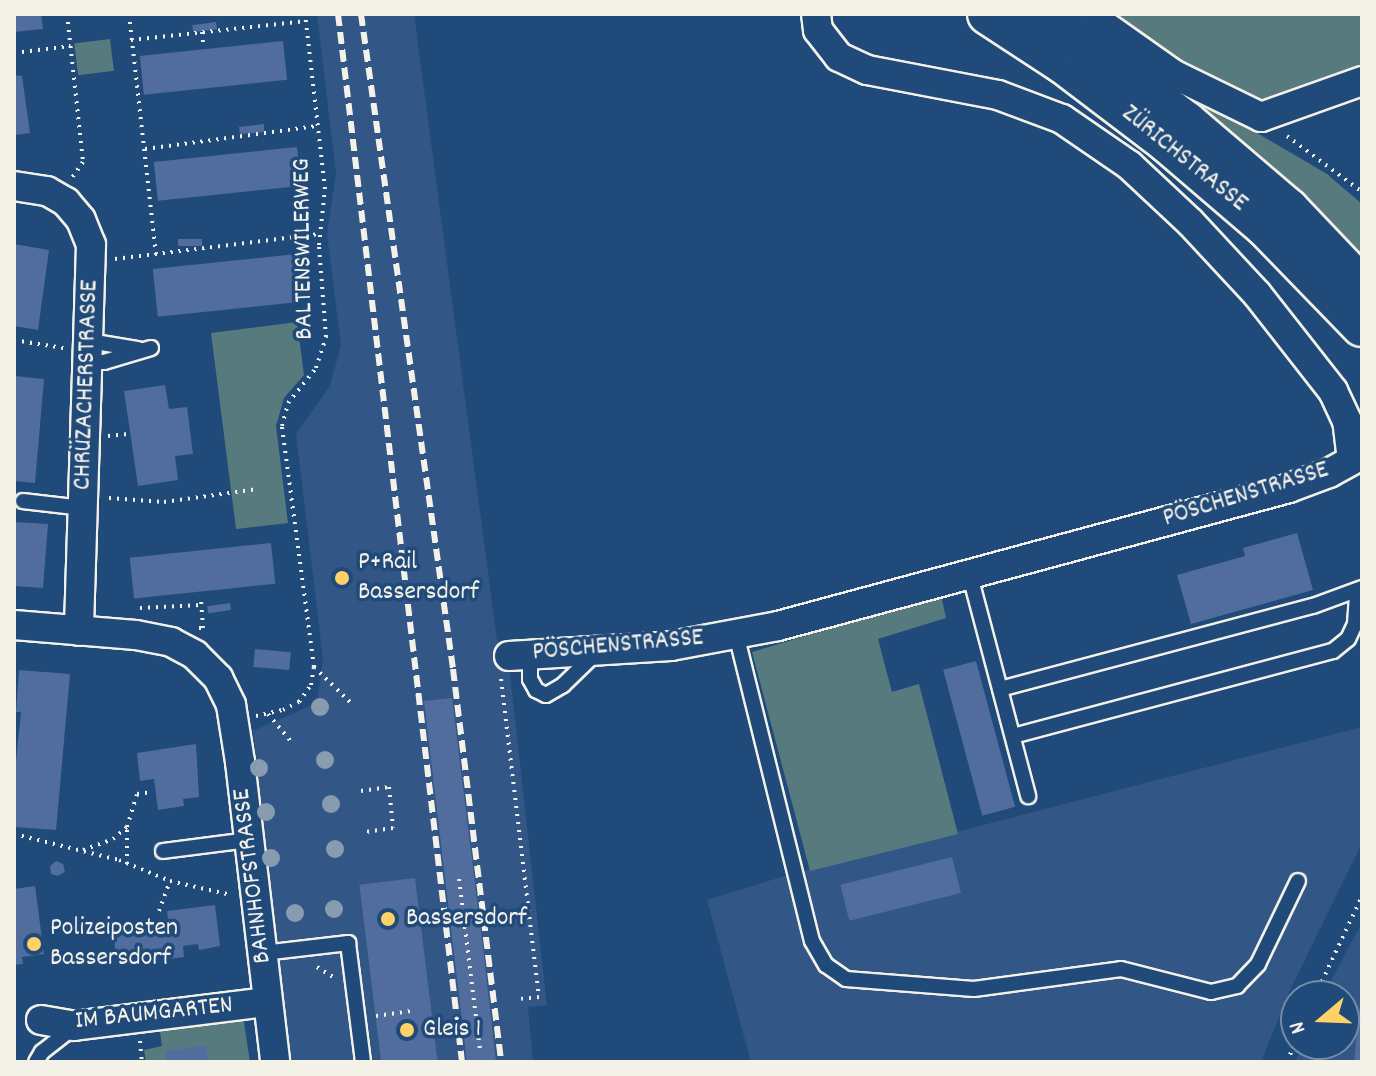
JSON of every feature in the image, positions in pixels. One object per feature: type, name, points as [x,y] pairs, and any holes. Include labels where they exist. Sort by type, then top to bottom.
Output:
[{"type":"main road","name":"ZÜRICHSTRASSE","points":[[988,14],[1063,63],[1167,142],[1265,226],[1362,326]]},
{"type":"main road","name":"ZÜRICHSTRASSE","points":[[1043,14],[1186,122],[1288,209],[1362,287]]},
{"type":"street","name":"PÖSCHENSTRASSE","points":[[509,656],[671,646],[736,634],[1289,488],[1357,464],[1347,421],[1333,391],[1257,294],[1190,222],[1129,165],[1062,119],[998,95],[867,70],[839,57],[818,30],[816,14]]},
{"type":"street","points":[[1088,14],[1173,74],[1261,117],[1362,81]]},
{"type":"street","name":"CHRÜZACHERSTRASSE","points":[[14,186],[57,196],[81,220],[87,232],[91,258],[88,351],[92,503],[79,631]]},
{"type":"street","points":[[14,625],[79,631]]},
{"type":"street","name":"BAHNHOFSTRASSE","points":[[79,631],[171,642],[209,666],[225,691],[234,720],[275,1062]]},
{"type":"street","name":"IM BAUMGARTEN","points":[[41,1020],[74,1026],[268,1002]]},
{"type":"lane","points":[[88,351],[147,349]]},
{"type":"lane","points":[[23,501],[92,503]]},
{"type":"lane","points":[[969,571],[1028,796]]},
{"type":"lane","points":[[1000,689],[1359,590],[1355,624],[1348,639],[1333,651],[1013,736]]},
{"type":"lane","points":[[736,634],[812,941],[826,965],[846,979],[974,989],[1121,969],[1211,992],[1237,986],[1258,964],[1298,881]]},
{"type":"lane","points":[[537,654],[530,665],[530,679],[536,690],[546,695],[563,685],[597,650]]},
{"type":"lane","points":[[163,851],[249,840]]},
{"type":"lane","points":[[263,953],[348,943],[363,1062]]},
{"type":"lane","points":[[36,1062],[42,1052],[74,1026]]},
{"type":"path","points":[[66,187],[83,162],[67,14]]},
{"type":"path","points":[[129,14],[156,254]]},
{"type":"path","name":"BALTENSWILERWEG","points":[[305,14],[325,189],[319,234],[327,322],[324,348],[316,368],[288,403],[282,426],[314,667]]},
{"type":"path","points":[[131,40],[306,21]]},
{"type":"path","points":[[202,32],[203,42]]},
{"type":"path","points":[[14,53],[71,46]]},
{"type":"path","points":[[1261,117],[1362,192]]},
{"type":"path","points":[[145,149],[318,126]]},
{"type":"path","points":[[217,139],[218,147]]},
{"type":"path","points":[[105,260],[319,234]]},
{"type":"path","points":[[216,246],[217,254]]},
{"type":"path","points":[[14,340],[88,351]]},
{"type":"path","points":[[102,437],[128,434]]},
{"type":"path","points":[[92,503],[164,502],[258,489]]},
{"type":"path","points":[[201,597],[203,624]]},
{"type":"path","points":[[134,609],[201,605]]},
{"type":"path","points":[[509,656],[502,663],[501,674],[539,997],[521,999]]},
{"type":"path","points":[[314,667],[351,703]]},
{"type":"path","points":[[250,717],[268,714],[299,702],[311,685],[314,667]]},
{"type":"path","points":[[268,714],[293,744]]},
{"type":"path","points":[[361,791],[389,787],[393,807],[393,828],[365,832]]},
{"type":"path","points":[[127,864],[127,827],[137,794],[153,792]]},
{"type":"path","points":[[81,851],[113,839],[127,827]]},
{"type":"path","points":[[14,834],[127,864],[170,881],[226,895],[256,896]]},
{"type":"path","points":[[459,879],[480,1051]]},
{"type":"path","points":[[159,911],[170,881]]},
{"type":"path","points":[[1323,980],[1362,896]]},
{"type":"path","points":[[383,1015],[413,1011]]},
{"type":"shaded area","points":[[317,14],[414,14],[497,640],[509,666],[547,1005],[528,1007],[533,1062],[290,1062],[253,731],[317,703],[323,659],[296,434],[330,386],[341,345],[327,233],[336,174]]},
{"type":"shaded area","points":[[1362,727],[1362,843],[1295,980],[1280,980],[1280,1015],[1261,1062],[751,1062],[707,900],[778,878]]},
{"type":"shaded area","points":[[1362,922],[1362,1062],[1295,1062],[1360,1060],[1360,980],[1331,980]]},
{"type":"green space","points":[[1107,14],[1362,14],[1362,72],[1262,109],[1171,62]]},
{"type":"green space","points":[[110,39],[114,71],[78,75],[74,43]]},
{"type":"green space","points":[[1114,49],[1327,174],[1362,204],[1362,270]]},
{"type":"green space","points":[[297,322],[304,375],[284,398],[276,426],[288,523],[236,529],[211,333]]},
{"type":"green space","points":[[941,595],[946,618],[878,639],[892,692],[919,684],[958,834],[810,871],[752,652]]},
{"type":"green space","points":[[243,1016],[250,1062],[146,1062],[144,1050],[162,1046],[160,1032],[164,1028]]},
{"type":"building","points":[[14,14],[41,14],[43,29],[14,32]]},
{"type":"building","points":[[216,22],[217,29],[193,32],[192,25]]},
{"type":"building","points":[[283,41],[287,80],[144,95],[140,56]]},
{"type":"building","points":[[14,75],[22,76],[30,133],[14,135]]},
{"type":"building","points":[[264,124],[264,132],[240,134],[239,127]]},
{"type":"building","points":[[297,147],[301,186],[158,201],[154,162]]},
{"type":"building","points":[[178,239],[202,239],[202,246],[178,246]]},
{"type":"building","points":[[14,244],[49,250],[38,330],[14,326]]},
{"type":"building","points":[[296,254],[301,302],[158,317],[153,269]]},
{"type":"building","points":[[14,376],[44,379],[35,483],[14,481]]},
{"type":"building","points":[[165,385],[169,409],[187,407],[193,454],[175,456],[178,480],[138,486],[124,391]]},
{"type":"building","points":[[14,522],[48,524],[43,588],[14,586]]},
{"type":"building","points":[[1297,533],[1313,590],[1191,624],[1177,575],[1245,556],[1243,548]]},
{"type":"building","points":[[271,543],[275,584],[134,599],[130,558]]},
{"type":"building","points":[[230,603],[231,610],[208,613],[207,606]]},
{"type":"building","points":[[255,649],[291,652],[289,670],[253,667]]},
{"type":"building","points":[[976,661],[1015,807],[982,816],[943,670]]},
{"type":"building","points":[[19,670],[70,674],[56,830],[14,827],[14,780],[21,712],[16,712]]},
{"type":"building","points":[[452,698],[496,1062],[467,1062],[424,701]]},
{"type":"building","points":[[196,744],[199,797],[183,799],[184,806],[158,810],[154,779],[140,781],[137,753]]},
{"type":"building","points":[[952,857],[961,893],[849,921],[840,885]]},
{"type":"building","points":[[56,861],[63,864],[65,872],[58,876],[51,874],[50,866]]},
{"type":"building","points":[[415,878],[438,1062],[381,1062],[359,885]]},
{"type":"building","points":[[35,886],[44,954],[22,957],[23,964],[14,965],[14,889]]},
{"type":"building","points":[[215,905],[220,946],[199,950],[198,944],[183,946],[184,957],[168,959],[167,954],[117,963],[112,925],[168,919],[167,911]]},
{"type":"building","points":[[1360,1004],[1362,1062],[1354,1062],[1360,1060]]},
{"type":"building","points":[[206,1046],[208,1062],[167,1062],[165,1051]]},
{"type":"railway","points":[[338,14],[462,1062]]},
{"type":"railway","points":[[361,14],[453,669],[501,1062]]},
{"type":"place","name":"P+Rail Bassersdorf","points":[[342,578]]},
{"type":"place","name":"Bassersdorf","points":[[388,919]]},
{"type":"place","name":"Polizeiposten Bassersdorf","points":[[34,944]]},
{"type":"place","name":"Gleis 1","points":[[407,1030]]}]
